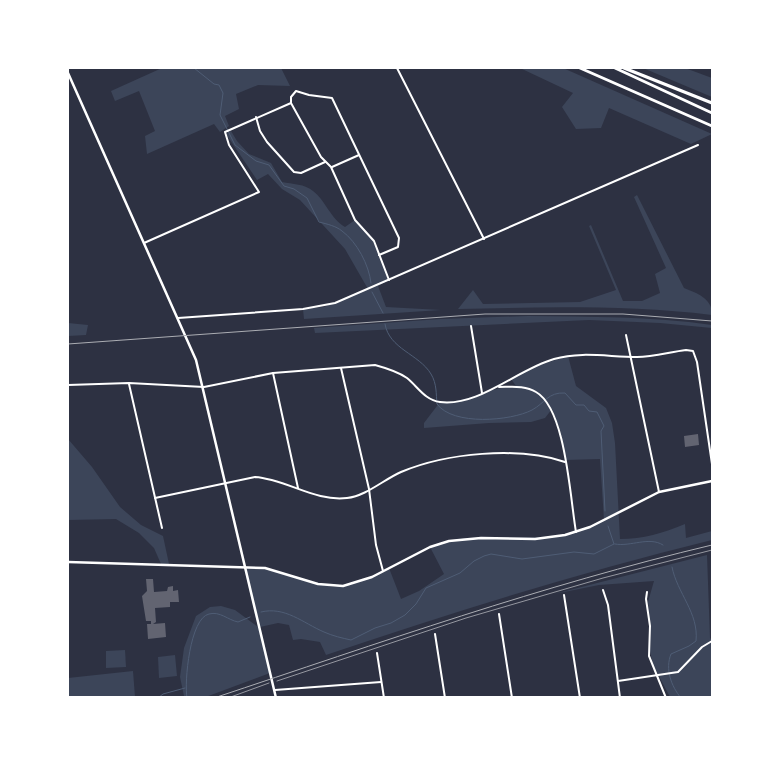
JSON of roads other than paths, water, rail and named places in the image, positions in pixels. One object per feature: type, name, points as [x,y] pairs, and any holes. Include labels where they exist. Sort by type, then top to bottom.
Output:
[{"type":"highway","points":[[580,68],[712,126]]},
{"type":"highway","points":[[615,68],[712,112]]},
{"type":"highway","points":[[624,68],[712,103]]},
{"type":"street","points":[[397,68],[484,239]]},
{"type":"street","points":[[68,73],[196,360],[276,698]]},
{"type":"street","points":[[379,255],[398,247],[399,238],[332,98],[296,91],[291,97],[291,102],[324,162],[331,167],[356,220],[374,241],[379,255],[389,280]]},
{"type":"street","points":[[144,243],[259,192],[229,145],[226,132],[291,102]]},
{"type":"street","points":[[256,117],[260,131],[267,142],[294,172],[302,173],[324,162]]},
{"type":"street","points":[[178,318],[324,307],[698,145]]},
{"type":"street","points":[[331,167],[360,155]]},
{"type":"street","points":[[471,326],[482,393]]},
{"type":"street","points":[[626,335],[659,492]]},
{"type":"street","points":[[68,385],[129,383],[204,388],[273,373],[375,365],[388,368],[407,378],[426,396],[440,402],[458,400],[482,393],[555,358],[585,354],[639,357],[686,350],[693,352],[697,362],[712,464]]},
{"type":"street","points":[[341,367],[369,489],[376,544],[383,571]]},
{"type":"street","points":[[273,373],[298,488]]},
{"type":"street","points":[[129,383],[162,528]]},
{"type":"street","points":[[497,387],[522,388],[536,392],[552,408],[558,422],[576,532]]},
{"type":"street","points":[[155,498],[261,477],[334,498],[357,496],[409,469],[455,458],[527,454],[565,462]]},
{"type":"street","points":[[68,562],[244,567],[281,572],[330,586],[354,584],[430,547],[449,541],[481,538],[535,539],[576,532],[605,520],[659,492],[712,481]]},
{"type":"street","points":[[603,590],[608,605],[620,698]]},
{"type":"street","points":[[647,592],[649,656],[655,675],[666,698]]},
{"type":"street","points":[[564,595],[580,698]]},
{"type":"street","points":[[498,614],[512,698]]},
{"type":"street","points":[[435,634],[445,698]]},
{"type":"street","points":[[618,681],[673,673],[682,669],[702,647],[712,642]]},
{"type":"street","points":[[377,653],[384,698]]},
{"type":"street","points":[[275,690],[381,682]]},
{"type":"waterway","points":[[194,68],[214,84],[219,85],[223,93],[220,115],[235,145],[256,161],[269,165],[284,186],[294,189],[307,198],[319,222],[337,228],[353,241],[368,269],[371,283]]},
{"type":"waterway","points":[[372,292],[383,313]]},
{"type":"waterway","points":[[385,324],[392,340],[426,367],[431,374],[435,385],[437,404],[445,411],[456,416],[483,419],[511,417],[532,410],[547,398],[559,393],[565,393],[576,405],[584,405],[589,411],[597,412],[604,426],[601,431],[605,511]]},
{"type":"waterway","points":[[608,526],[614,544]]},
{"type":"waterway","points":[[615,544],[652,541],[663,545]]},
{"type":"waterway","points":[[261,612],[278,611],[286,613],[327,633],[351,640],[405,615],[416,604],[426,588],[460,573],[474,561],[484,556],[491,554],[522,559],[574,552],[594,554],[614,544]]},
{"type":"waterway","points":[[672,567],[678,586],[691,612],[696,631],[696,641],[671,654],[669,660],[670,677],[674,688],[681,698]]},
{"type":"waterway","points":[[187,698],[186,679],[190,652],[193,638],[202,618],[213,613],[238,622],[250,617]]},
{"type":"waterway","points":[[158,698],[163,694],[185,688]]},
{"type":"waterway","points":[[700,698],[708,698]]},
{"type":"railway","points":[[68,344],[485,314],[623,314],[712,321]]},
{"type":"railway","points":[[214,698],[524,596],[712,545]]}]
